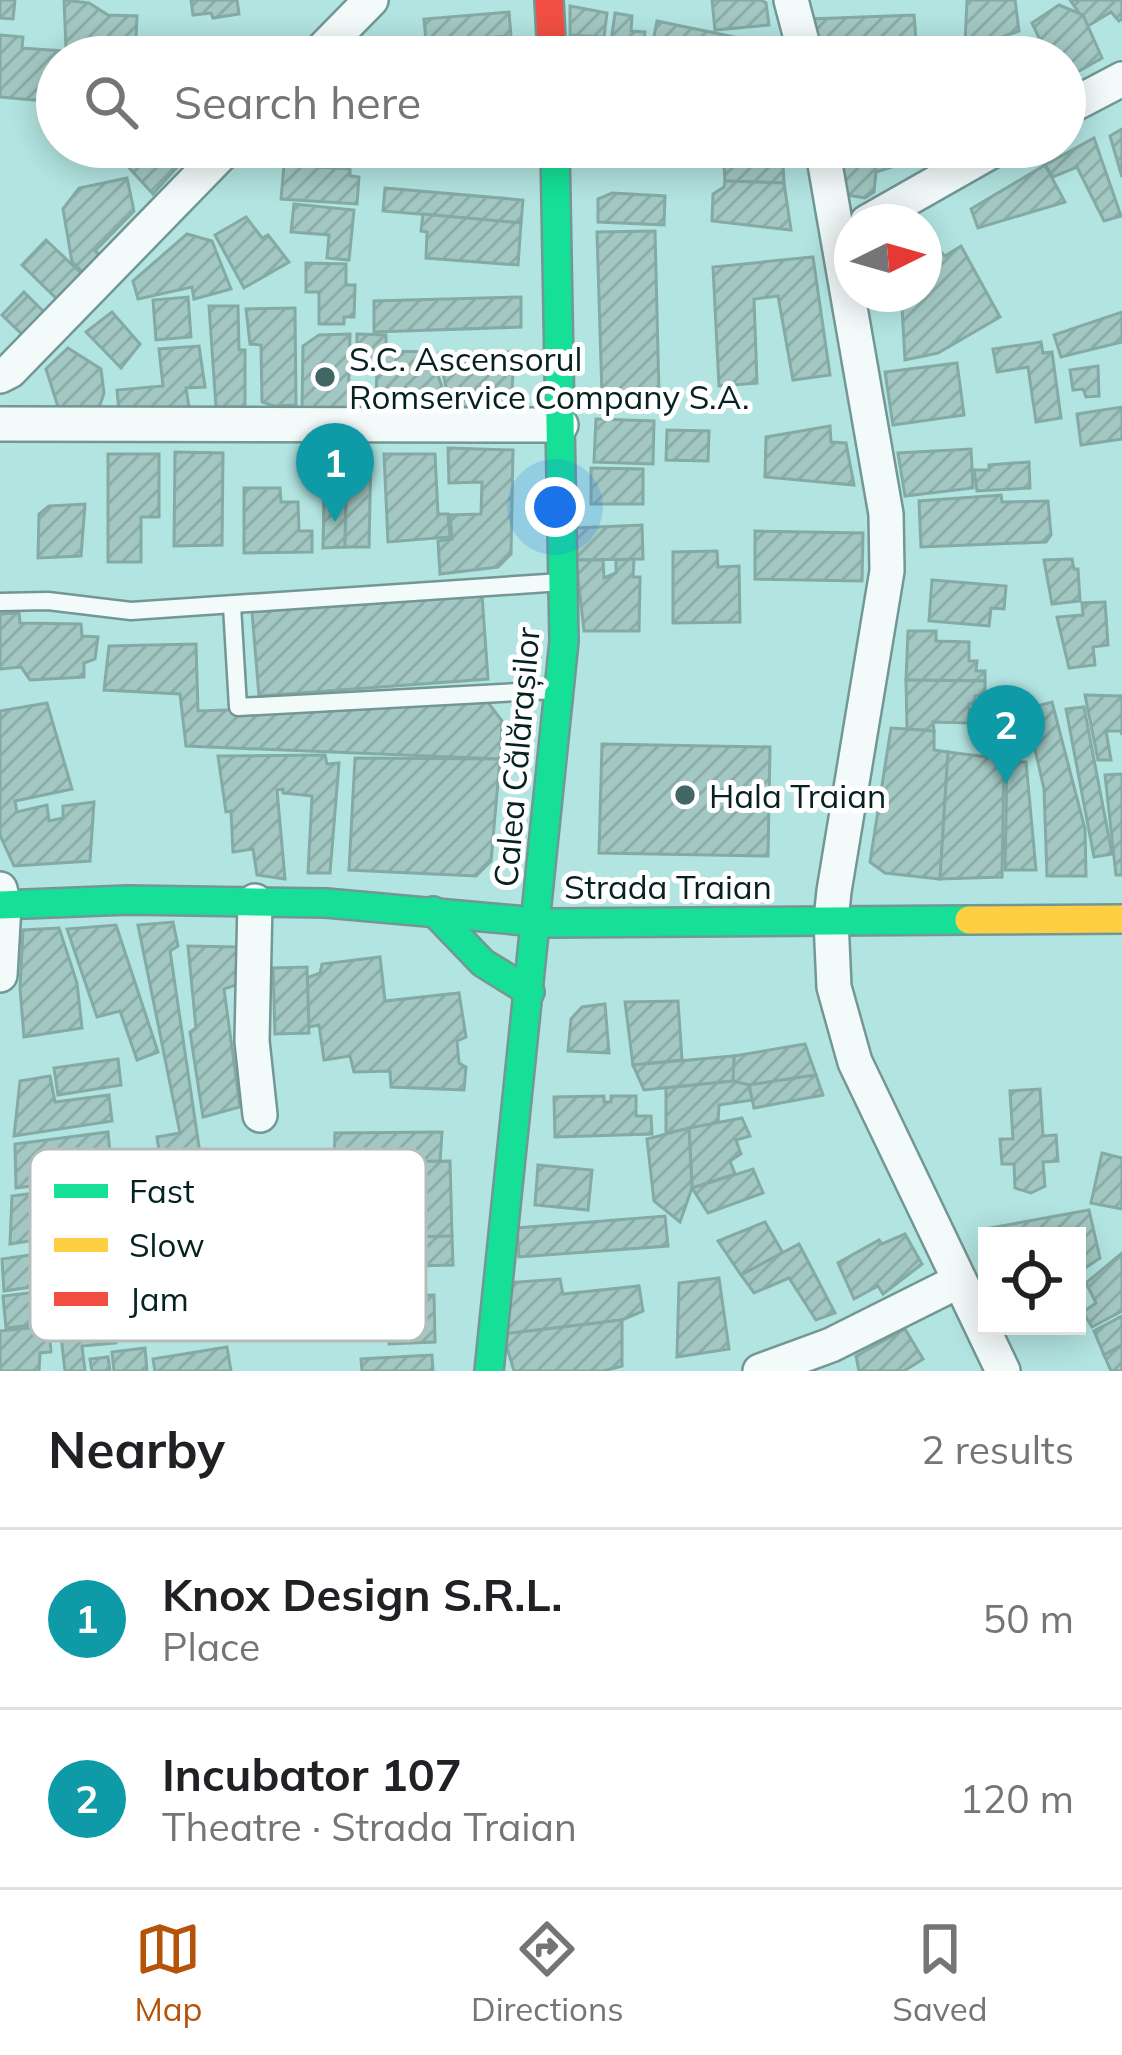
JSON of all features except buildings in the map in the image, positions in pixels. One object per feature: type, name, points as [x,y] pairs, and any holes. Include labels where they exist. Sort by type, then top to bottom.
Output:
[{"type":"main road","points":[[549,0],[550,36]]},
{"type":"main road","name":"Calea Călărașilor","points":[[489,1371],[561,690],[564,582],[555,168]]},
{"type":"main road","name":"Strada Traian","points":[[2,900],[255,901],[536,921],[1122,919]]},
{"type":"main road","points":[[433,911],[483,963],[530,992]]},
{"type":"street","points":[[336,36],[371,0]]},
{"type":"street","points":[[791,0],[800,36]]},
{"type":"street","points":[[1086,98],[1122,79]]},
{"type":"street","points":[[207,168],[5,373],[15,423],[560,425]]},
{"type":"street","points":[[830,168],[843,204]]},
{"type":"street","points":[[898,204],[962,168]]},
{"type":"street","points":[[862,312],[886,514],[887,571],[831,920],[834,987],[855,1062],[1003,1371]]},
{"type":"street","points":[[0,975],[2,900]]},
{"type":"street","points":[[255,901],[252,1041],[260,1115]]},
{"type":"street","points":[[760,1371],[831,1345],[959,1281]]},
{"type":"lane","points":[[0,602],[48,601],[130,611],[564,582]]},
{"type":"lane","points":[[232,606],[238,707],[561,690]]},
{"type":"traffic: fast","points":[[489,1371],[564,641],[555,168]]},
{"type":"traffic: fast","points":[[0,905],[128,900],[326,903],[549,923],[969,920]]},
{"type":"traffic: fast","points":[[433,911],[483,963],[530,992]]},
{"type":"traffic: slow","points":[[969,920],[1122,919]]},
{"type":"traffic: jam","points":[[549,0],[551,36]]},
{"type":"place","name":"S.C. Ascensorul Romservice Company S.A.","points":[[325,377]]},
{"type":"place","name":"Knox Design S.R.L.","points":[[335,522]]},
{"type":"place","name":"Incubator 107","points":[[1006,784]]},
{"type":"place","name":"Hala Traian","points":[[685,795]]}]
